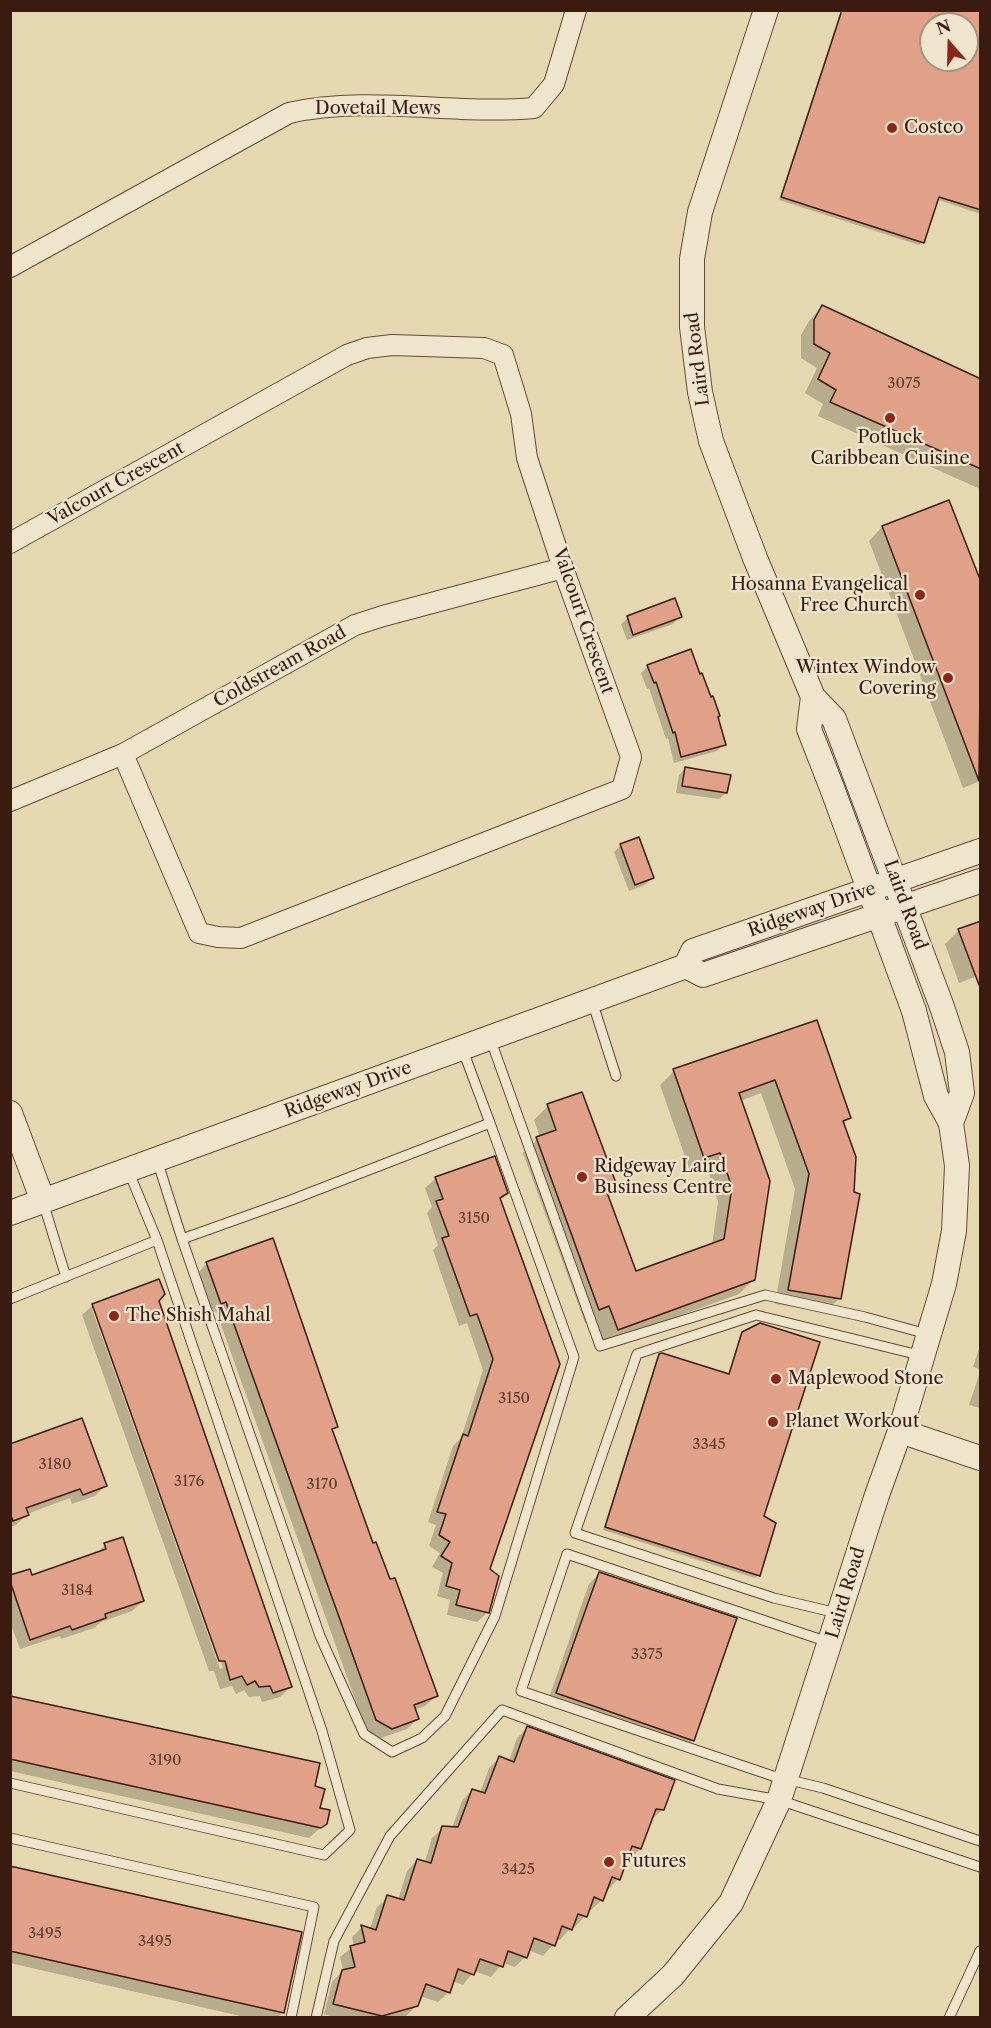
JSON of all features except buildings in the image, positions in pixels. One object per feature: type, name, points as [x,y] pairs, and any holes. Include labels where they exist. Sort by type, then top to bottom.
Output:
[{"type":"street","name":"Dovetail Mews","points":[[10,267],[289,113],[312,108],[343,106],[501,111],[534,108],[554,84],[576,10]]},
{"type":"street","name":"Laird Road","points":[[766,10],[700,212],[692,259],[692,327],[700,392],[711,441],[755,558],[813,697],[834,719],[906,908],[957,1052],[962,1093],[951,1123]]},
{"type":"street","name":"Valcourt Crescent","points":[[10,543],[347,355],[367,348],[392,345],[484,348],[503,355],[521,414],[527,458],[563,568],[631,757],[622,789],[241,938],[218,937],[199,933],[123,754]]},
{"type":"street","name":"Coldstream Road","points":[[10,801],[123,754],[355,626],[383,616],[563,568]]},
{"type":"street","name":"Laird Road","points":[[627,2018],[673,1975],[731,1903],[783,1789],[877,1495],[900,1431],[944,1284],[954,1231],[957,1166],[951,1123],[936,1096],[914,1011],[809,729],[813,697]]},
{"type":"street","name":"Ridgeway Drive","points":[[10,1213],[686,966],[693,951],[981,851]]},
{"type":"street","name":"Ridgeway Drive","points":[[686,966],[703,975],[981,881]]},
{"type":"street","points":[[10,1113],[43,1201]]},
{"type":"street","points":[[900,1431],[981,1458]]},
{"type":"lane","points":[[592,1001],[616,1076]]},
{"type":"lane","points":[[490,1038],[600,1346],[765,1295],[865,1317],[926,1345]]},
{"type":"lane","points":[[157,1160],[182,1239],[320,1636],[364,1734],[392,1752],[422,1738],[445,1716],[495,1616],[574,1357],[462,1048]]},
{"type":"lane","points":[[182,1239],[291,1200],[490,1123]]},
{"type":"lane","points":[[10,1783],[324,1855],[350,1830],[322,1731],[157,1240],[128,1170]]},
{"type":"lane","points":[[43,1201],[66,1277]]},
{"type":"lane","points":[[10,1299],[157,1240]]},
{"type":"lane","points":[[839,1614],[774,1598],[575,1533],[637,1354],[756,1315],[926,1345]]},
{"type":"lane","points":[[830,1643],[567,1554],[521,1691],[765,1774],[783,1789],[981,1866]]},
{"type":"lane","points":[[316,2018],[334,1941],[390,1836],[502,1710],[718,1789],[823,1788],[981,1841]]},
{"type":"lane","points":[[10,1838],[314,1907],[291,2018]]},
{"type":"lane","points":[[949,2018],[981,1951]]},
{"type":"place","name":"Costco","points":[[892,128]]},
{"type":"place","name":"Potluck Caribbean Cuisine","points":[[890,418]]},
{"type":"place","name":"Hosanna Evangelical Free Church","points":[[920,595]]},
{"type":"place","name":"Wintex Window Covering","points":[[948,678]]},
{"type":"place","name":"Ridgeway Laird Business Centre","points":[[582,1177]]},
{"type":"place","name":"The Shish Mahal","points":[[114,1316]]},
{"type":"place","name":"Maplewood Stone","points":[[776,1379]]},
{"type":"place","name":"Planet Workout","points":[[773,1422]]},
{"type":"place","name":"Futures","points":[[609,1862]]}]
